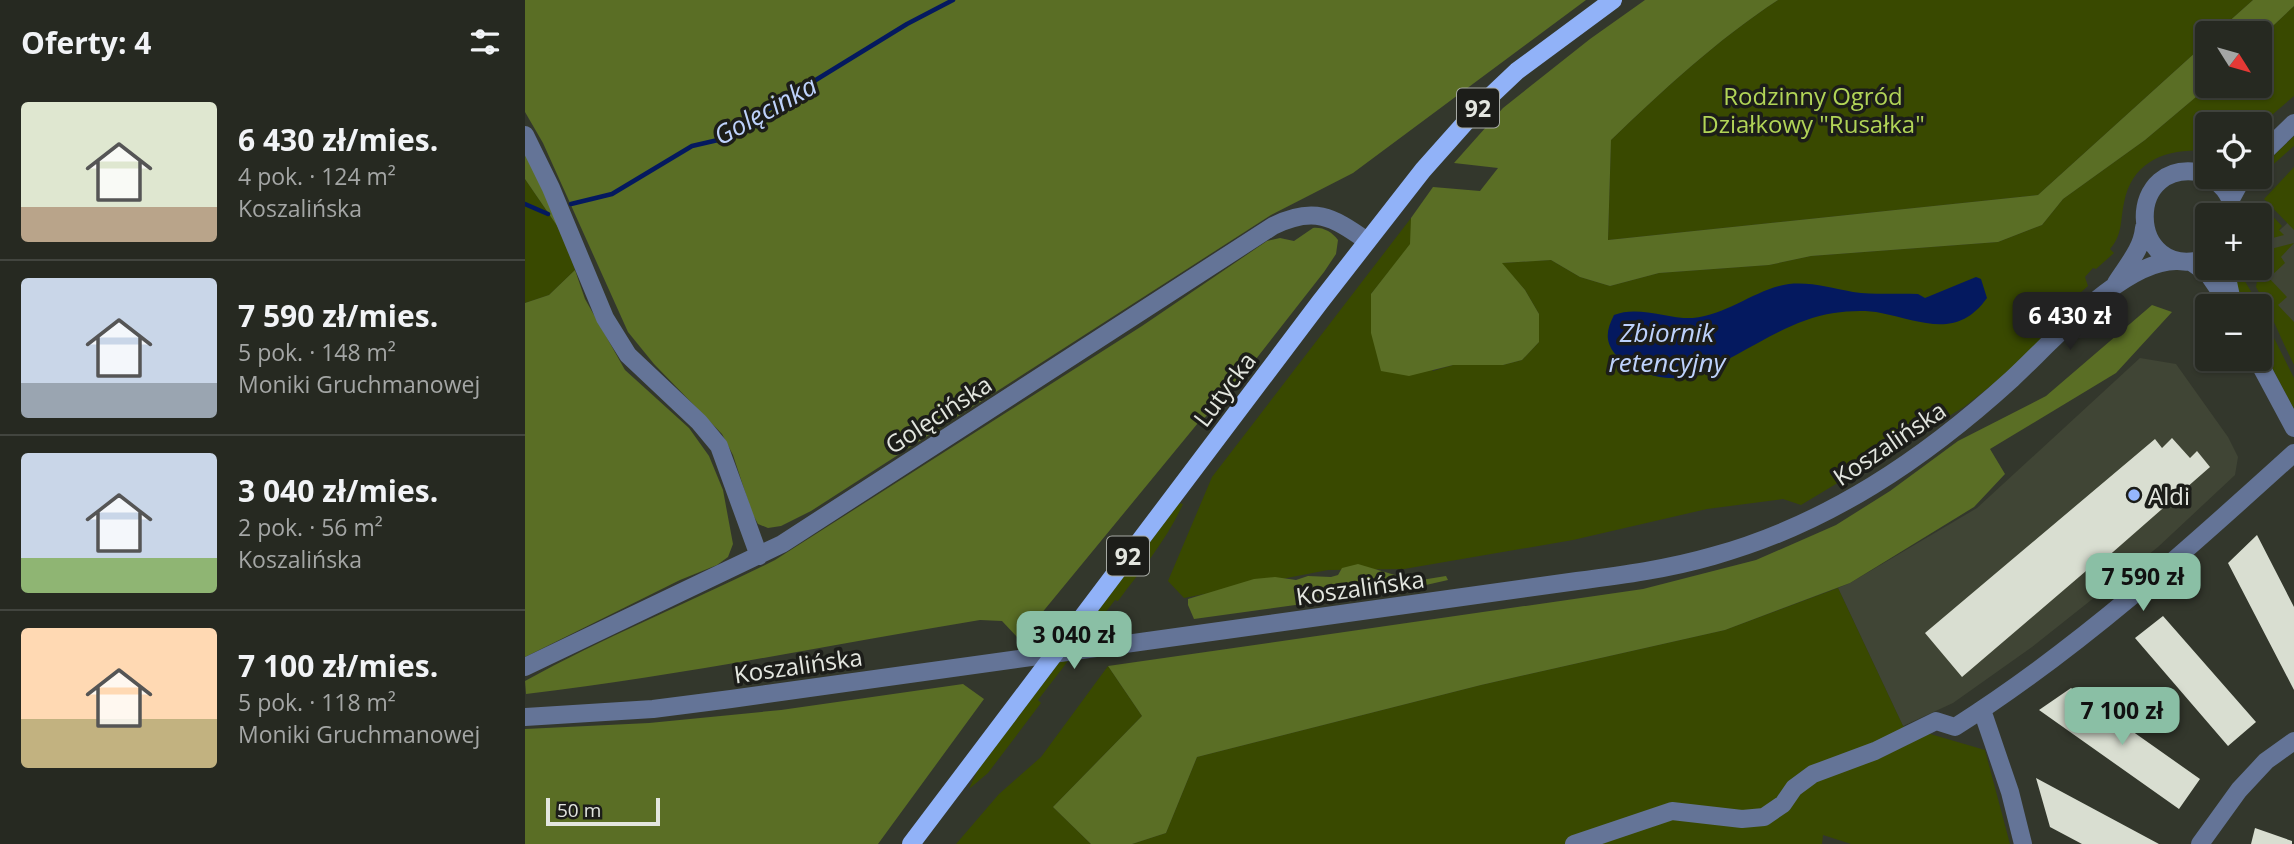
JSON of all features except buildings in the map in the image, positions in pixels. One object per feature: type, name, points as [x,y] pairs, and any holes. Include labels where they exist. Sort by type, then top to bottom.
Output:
[{"type":"main road","name":"Lutycka","points":[[911,844],[1367,241],[1439,151],[1498,87],[1543,50],[1613,0]]},
{"type":"street","points":[[2272,144],[2294,123]]},
{"type":"street","points":[[525,135],[551,188],[605,318],[628,355],[699,422],[719,446],[759,556]]},
{"type":"street","name":"Koszalińska","points":[[2115,285],[2143,241],[2143,211],[2148,196],[2159,181],[2175,173],[2195,172]]},
{"type":"street","name":"Golęcińska","points":[[525,667],[759,556],[874,485],[1273,226],[1296,216],[1318,214],[1343,225],[1367,241]]},
{"type":"street","points":[[2144,228],[2151,242],[2162,254],[2192,261],[2208,274],[2222,294]]},
{"type":"street","name":"Koszalińska","points":[[525,717],[679,706],[1645,572],[1711,557],[1768,538],[1843,504],[1929,449],[1976,411],[2115,285],[2164,261],[2192,261]]},
{"type":"street","points":[[2263,371],[2294,428]]},
{"type":"street","points":[[1574,844],[1672,811],[1742,819],[1764,817],[1783,804],[1794,788],[1813,774],[1875,751],[1936,721],[1955,727],[2048,664],[2139,592],[2294,453]]},
{"type":"street","points":[[1982,710],[2010,792],[2023,844]]},
{"type":"street","points":[[2200,844],[2239,790],[2266,761],[2294,741]]},
{"type":"shaded area","points":[[2294,217],[2294,337],[2266,280],[2272,280],[2272,237]]},
{"type":"shaded area","points":[[2140,358],[2176,364],[2228,437],[2238,457],[2235,475],[2158,547],[2032,647],[1953,703],[1903,726],[1838,588],[1977,508]]},
{"type":"green space","points":[[525,0],[1586,0],[1353,173],[1271,215],[811,511],[781,526],[768,528],[758,524],[752,513],[733,455],[722,434],[654,364],[628,332],[543,143],[525,112]]},
{"type":"green space","points":[[1645,0],[1778,0],[1712,49],[1611,140],[1608,240],[2038,195],[2195,53],[2195,98],[2145,140],[2063,199],[2042,225],[1998,242],[1811,256],[1769,265],[1659,273],[1610,286],[1580,277],[1551,260],[1502,263],[1525,290],[1539,314],[1539,342],[1522,360],[1503,365],[1453,365],[1409,376],[1381,371],[1371,333],[1371,294],[1410,244],[1411,218],[1433,187],[1480,191],[1498,168],[1454,163],[1503,108],[1590,39]]},
{"type":"green space","name":"Rodzinny Ogród Działkowy \"Rusałka\"","points":[[1778,0],[2253,0],[2229,21],[2195,21],[2195,53],[2038,195],[1608,240],[1611,140],[1671,84],[1755,15]]},
{"type":"green space","points":[[2253,0],[2294,0],[2294,6],[2272,27],[2272,21],[2229,21]]},
{"type":"green space","points":[[2294,6],[2294,96],[2272,115],[2272,112],[2195,112],[2195,151],[2179,152],[2154,160],[2135,176],[2128,188],[2119,233],[2110,249],[2114,253],[2085,277],[2088,286],[2068,304],[2064,301],[2049,317],[2052,320],[2039,333],[2042,337],[2026,358],[1964,407],[1801,505],[1783,499],[1707,509],[1573,540],[1404,569],[1328,570],[1184,598],[1168,581],[1212,477],[1411,218],[1411,244],[1371,294],[1433,371],[1453,365],[1503,365],[1522,360],[1539,342],[1539,314],[1525,290],[1501,263],[1551,260],[1580,277],[1610,286],[1659,273],[1769,265],[1811,256],[1998,242],[2042,225],[2063,199],[2145,140],[2195,98],[2272,98],[2272,27]]},
{"type":"green space","points":[[2294,136],[2294,146],[2272,166],[2272,157]]},
{"type":"green space","points":[[525,151],[562,233],[525,179]]},
{"type":"green space","points":[[2294,167],[2294,230],[2272,207],[2272,203],[2264,199]]},
{"type":"green space","points":[[525,179],[562,233],[575,270],[549,295],[525,303]]},
{"type":"green space","points":[[2272,216],[2282,226],[2279,230],[2284,235],[2272,238]]},
{"type":"green space","points":[[1313,228],[1327,231],[1338,240],[1336,254],[1324,272],[1220,405],[1198,423],[1027,631],[1018,638],[1002,621],[980,620],[697,669],[526,694],[525,681],[775,560],[1142,326],[1267,241],[1280,238],[1294,241]]},
{"type":"green space","points":[[2294,243],[2281,257],[2285,263],[2272,275],[2272,249]]},
{"type":"green space","points":[[575,270],[585,299],[625,370],[689,428],[709,456],[723,490],[733,544],[728,557],[717,565],[680,580],[525,657],[525,303],[549,295]]},
{"type":"green space","points":[[2234,280],[2244,280],[2253,294],[2239,294]]},
{"type":"green space","points":[[2271,280],[2287,297],[2278,305],[2294,322],[2294,365],[2272,318],[2272,294],[2260,294],[2256,287],[2257,281]]},
{"type":"green space","points":[[2152,305],[2172,312],[2116,373],[1990,449],[2005,474],[1974,507],[1850,583],[1725,630],[1481,685],[1197,757],[1166,833],[1132,844],[1091,844],[1053,807],[1142,716],[1108,666],[1643,589],[1756,560],[1836,525],[1890,491],[1958,441],[2046,396]]},
{"type":"green space","points":[[2272,334],[2294,378],[2294,409],[2272,368]]},
{"type":"green space","points":[[1179,503],[1183,504],[1177,517],[1153,554],[1038,700],[1041,703],[988,773],[969,789],[977,771]]},
{"type":"green space","points":[[1358,564],[1415,581],[1446,576],[1448,580],[1404,590],[1194,619],[1188,605],[1188,599],[1254,579],[1331,577],[1338,575],[1342,568]]},
{"type":"green space","points":[[1838,588],[1903,726],[1985,750],[2010,844],[1851,844],[1823,835],[1822,844],[1132,844],[1166,833],[1197,757],[1481,685],[1725,630]]},
{"type":"green space","points":[[1108,666],[1142,716],[1053,807],[1091,844],[956,844],[999,794],[1041,757]]},
{"type":"green space","points":[[963,684],[984,699],[878,844],[525,844],[525,729],[649,723],[781,710]]},
{"type":"water","name":"Zbiornik retencyjny","points":[[1976,277],[1981,279],[1987,298],[1976,311],[1964,319],[1938,324],[1876,312],[1834,313],[1797,324],[1711,368],[1683,377],[1651,375],[1631,367],[1615,354],[1608,339],[1608,330],[1614,315],[1623,312],[1683,318],[1706,316],[1765,291],[1789,284],[1814,285],[1861,293],[1918,294],[1925,298]]},
{"type":"waterway","name":"Golęcinka","points":[[571,204],[612,194],[692,146],[718,140],[907,24],[953,0]]},
{"type":"waterway","name":"Golęcinka","points":[[525,204],[548,214]]},
{"type":"place","name":"Aldi","points":[[2134,495]]}]
